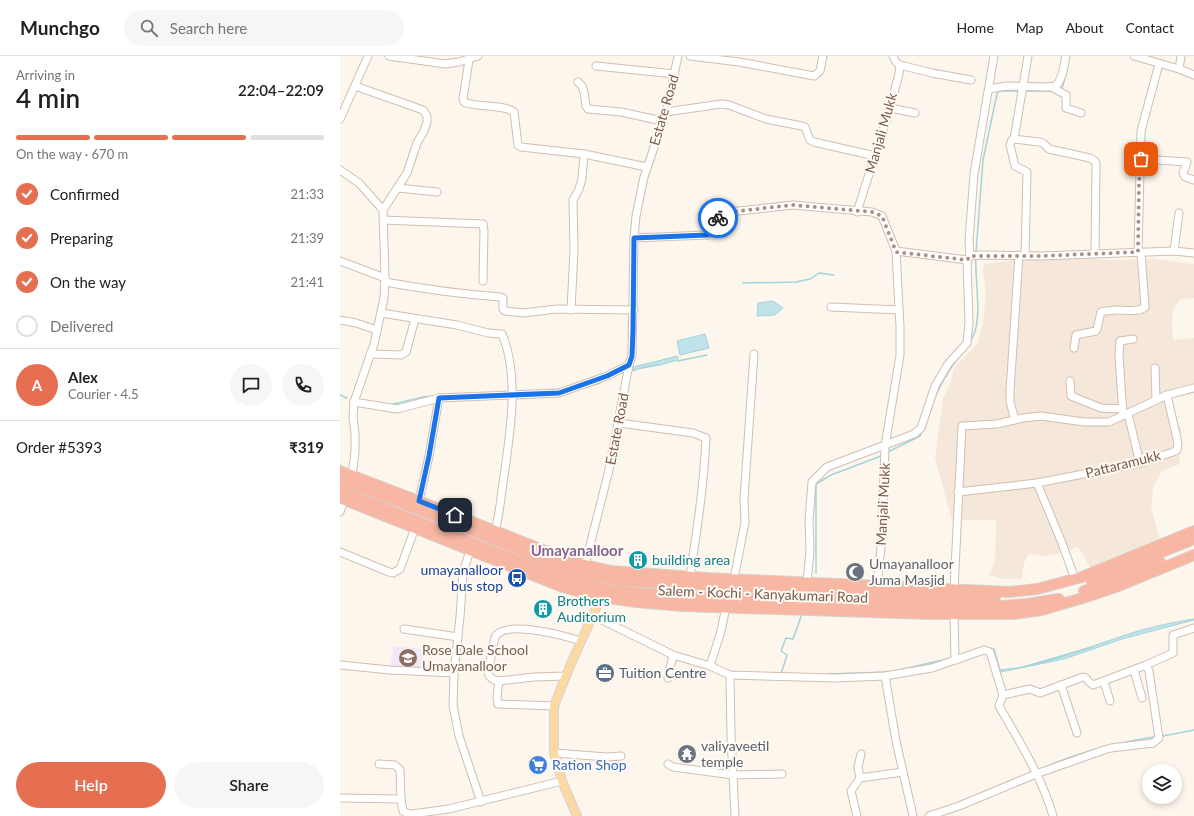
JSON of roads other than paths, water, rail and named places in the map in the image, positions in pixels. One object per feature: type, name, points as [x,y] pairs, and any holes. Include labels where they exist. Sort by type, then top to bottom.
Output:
[{"type":"highway","name":"Salem - Kochi - Kanyakumari Road","points":[[340,471],[563,558],[584,565],[611,571],[734,579],[1009,592],[1037,589],[1075,579],[1194,531]]},
{"type":"highway","points":[[340,480],[444,519],[574,572],[621,581],[1002,598],[1048,594],[1112,573],[1194,539]]},
{"type":"highway","name":"Salem - Kochi - Kanyakumari Road","points":[[341,497],[560,586],[601,597],[674,605],[954,614],[1013,614],[1042,610],[1086,597],[1121,585],[1194,555]]},
{"type":"highway","points":[[341,497],[572,582],[615,591],[699,597],[1001,606],[1053,601],[1079,593],[1194,548]]},
{"type":"main road","points":[[577,816],[562,781],[554,753],[554,706],[601,597]]},
{"type":"street","points":[[340,119],[343,104],[355,86],[368,56]]},
{"type":"street","points":[[389,56],[445,64],[468,60],[478,56]]},
{"type":"street","name":"Estate Road","points":[[584,565],[609,470],[632,356],[634,310],[634,238],[640,195],[647,167],[666,112],[678,56]]},
{"type":"street","points":[[690,56],[739,62],[814,76],[820,71],[823,56]]},
{"type":"street","points":[[893,56],[896,62],[900,65],[932,73],[971,80]]},
{"type":"street","points":[[807,582],[810,551],[809,520],[812,482],[827,467],[914,434],[921,428],[935,386],[948,364],[967,343],[972,257],[969,240],[974,174],[994,56]]},
{"type":"street","points":[[1015,420],[1010,402],[1010,391],[1022,256],[1027,172],[1015,166],[1010,145],[1012,140],[1014,140],[1028,56]]},
{"type":"street","points":[[989,89],[1006,86],[1056,86],[1060,82],[1066,56]]},
{"type":"street","points":[[1134,56],[1194,75]]},
{"type":"street","points":[[1179,69],[1181,56]]},
{"type":"street","points":[[468,60],[463,99],[464,102],[508,109],[514,112],[518,145],[521,147],[584,154],[647,167]]},
{"type":"street","points":[[1074,348],[1076,335],[1097,329],[1101,312],[1110,310],[1138,310],[1146,308],[1140,252],[1139,182],[1141,131],[1159,64]]},
{"type":"street","name":"Manjali Mukk","points":[[877,585],[882,538],[885,446],[900,355],[896,252],[882,216],[872,212],[857,212],[890,108],[900,65]]},
{"type":"street","points":[[596,66],[675,74]]},
{"type":"street","points":[[578,82],[582,86],[588,109],[621,112],[662,121]]},
{"type":"street","points":[[352,476],[356,452],[353,417],[354,402],[374,344],[381,314],[385,280],[383,210],[407,173],[427,122],[427,116],[423,110],[355,86]]},
{"type":"street","points":[[1051,87],[1066,95],[1066,108],[1081,113]]},
{"type":"street","points":[[666,112],[721,104],[728,105],[766,119],[805,127],[810,140],[814,142],[875,156]]},
{"type":"street","points":[[890,108],[915,113]]},
{"type":"street","points":[[1014,140],[1043,143],[1049,149],[1090,158],[1095,161],[1095,253]]},
{"type":"street","points":[[571,310],[574,250],[573,200],[582,179],[584,154]]},
{"type":"street","points":[[1141,159],[1190,160],[1183,173],[1185,177],[1194,180]]},
{"type":"street","points":[[340,170],[359,183],[383,210]]},
{"type":"street","points":[[398,188],[437,192]]},
{"type":"street","points":[[634,238],[707,235],[718,226],[718,216],[720,213],[793,205],[857,212]]},
{"type":"street","points":[[1174,251],[1179,213]]},
{"type":"street","points":[[383,220],[483,224],[483,281]]},
{"type":"street","points":[[896,252],[972,257],[1174,251],[1194,253]]},
{"type":"street","points":[[340,261],[385,280],[431,291],[500,297],[503,298],[503,309],[508,312],[523,313],[557,309],[634,310]]},
{"type":"street","points":[[831,307],[899,310]]},
{"type":"street","points":[[381,314],[457,325],[488,333],[502,334],[510,363],[512,395],[509,441],[495,531]]},
{"type":"street","points":[[370,354],[401,356],[406,352],[415,319]]},
{"type":"street","points":[[340,320],[356,323],[377,330]]},
{"type":"street","points":[[1133,339],[1120,341],[1119,355],[1124,413],[1140,463]]},
{"type":"street","points":[[734,579],[745,522],[744,499],[754,354]]},
{"type":"street","points":[[354,402],[397,409],[439,398],[559,393],[607,376],[629,365]]},
{"type":"street","points":[[1155,368],[1156,400]]},
{"type":"street","points":[[1070,381],[1071,396],[1101,408],[1124,413]]},
{"type":"street","points":[[954,590],[962,426],[998,424],[1023,418],[1041,416],[1084,422],[1109,422],[1124,413],[1167,395],[1194,388]]},
{"type":"street","name":"Pattaramukk","points":[[958,492],[1037,483],[1140,463],[1173,452],[1177,450],[1178,446],[1167,395]]},
{"type":"street","points":[[419,501],[429,456],[439,398]]},
{"type":"street","points":[[619,423],[693,433],[706,438],[705,466],[690,576]]},
{"type":"street","points":[[1037,483],[1075,579]]},
{"type":"street","points":[[340,512],[341,497]]},
{"type":"street","points":[[340,552],[389,572],[397,572],[400,569],[415,528]]},
{"type":"street","points":[[470,550],[463,573],[454,673],[453,705],[459,736],[481,802]]},
{"type":"street","points":[[710,666],[721,631],[726,607]]},
{"type":"street","points":[[954,614],[955,660]]},
{"type":"street","points":[[592,615],[674,655],[730,674],[835,678],[885,676],[932,668],[984,650],[990,652],[1003,695],[999,706],[1036,774],[1048,800],[1053,816]]},
{"type":"street","points":[[1003,695],[1030,689],[1040,693],[1083,677],[1093,685],[1104,682],[1173,653],[1173,635],[1194,628]]},
{"type":"street","points":[[404,629],[458,637]]},
{"type":"street","points":[[566,676],[534,677],[499,681],[491,678],[488,676],[488,672],[495,637],[500,632],[519,629],[546,631],[581,641]]},
{"type":"street","points":[[668,678],[674,655]]},
{"type":"street","points":[[340,665],[390,670],[454,673]]},
{"type":"street","points":[[929,816],[959,806],[1036,774],[1111,748],[1153,743],[1156,741],[1159,738],[1159,734],[1149,671],[1146,665]]},
{"type":"street","points":[[1134,670],[1142,698]]},
{"type":"street","points":[[730,674],[735,816]]},
{"type":"street","points":[[885,676],[896,741],[913,816]]},
{"type":"street","points":[[499,681],[496,697],[498,704],[554,706]]},
{"type":"street","points":[[1104,682],[1110,701]]},
{"type":"street","points":[[1061,685],[1077,733]]},
{"type":"street","points":[[554,753],[607,757],[621,756]]},
{"type":"street","points":[[860,778],[858,767],[861,754]]},
{"type":"street","points":[[379,764],[395,765],[400,770],[402,810],[406,814],[450,812],[481,802],[562,781]]},
{"type":"street","points":[[668,764],[733,775],[782,774]]},
{"type":"street","points":[[857,816],[851,790],[860,778],[903,772]]},
{"type":"street","points":[[340,798],[392,798],[401,800]]},
{"type":"water","points":[[773,301],[783,308],[775,315],[757,316],[758,303]]},
{"type":"water","points":[[705,334],[709,348],[680,355],[677,341]]},
{"type":"water","points":[[678,356],[678,360],[660,365],[648,366],[633,371],[633,367]]},
{"type":"water","points":[[1194,619],[1122,639],[1064,659],[996,673],[996,670],[1012,669],[1057,658],[1145,629]]},
{"type":"waterway","points":[[1062,89],[1067,70]]},
{"type":"waterway","points":[[976,253],[983,160],[997,94],[999,91],[1019,91]]},
{"type":"waterway","points":[[1024,91],[1052,91]]},
{"type":"waterway","points":[[969,343],[974,335],[978,314],[976,257]]},
{"type":"waterway","points":[[743,283],[796,282],[810,279],[819,273],[834,275]]},
{"type":"waterway","points":[[678,361],[707,355]]},
{"type":"waterway","points":[[932,404],[937,392],[959,357]]},
{"type":"waterway","points":[[642,368],[658,365]]},
{"type":"waterway","points":[[587,387],[600,383]]},
{"type":"waterway","points":[[544,390],[562,389]]},
{"type":"waterway","points":[[340,395],[347,398]]},
{"type":"waterway","points":[[390,405],[433,396]]},
{"type":"waterway","points":[[888,452],[920,436],[923,430]]},
{"type":"waterway","points":[[816,573],[816,484],[831,475],[881,456]]},
{"type":"waterway","points":[[781,674],[787,655],[781,651],[786,638],[793,639],[802,614]]},
{"type":"waterway","points":[[1023,667],[1092,647]]},
{"type":"waterway","points":[[990,649],[994,649],[1000,671]]},
{"type":"waterway","points":[[895,671],[951,658]]},
{"type":"waterway","points":[[829,674],[887,672]]},
{"type":"waterway","points":[[1163,736],[1194,730]]},
{"type":"waterway","points":[[1043,768],[1070,757],[1097,749],[1154,737]]},
{"type":"place","name":"building area","points":[[638,560]]},
{"type":"place","name":"Umayanalloor Juma Masjid","points":[[855,572]]},
{"type":"place","name":"umayanalloor bus stop","points":[[517,578]]},
{"type":"place","name":"Brothers Auditorium","points":[[543,609]]},
{"type":"place","name":"Rose Dale School Umayanalloor","points":[[408,658]]},
{"type":"place","name":"Tuition Centre","points":[[605,673]]},
{"type":"place","name":"valiyaveetil temple","points":[[687,754]]},
{"type":"place","name":"Ration Shop","points":[[538,765]]},
{"type":"district","name":"Umayanalloor","points":[[577,551]]}]
